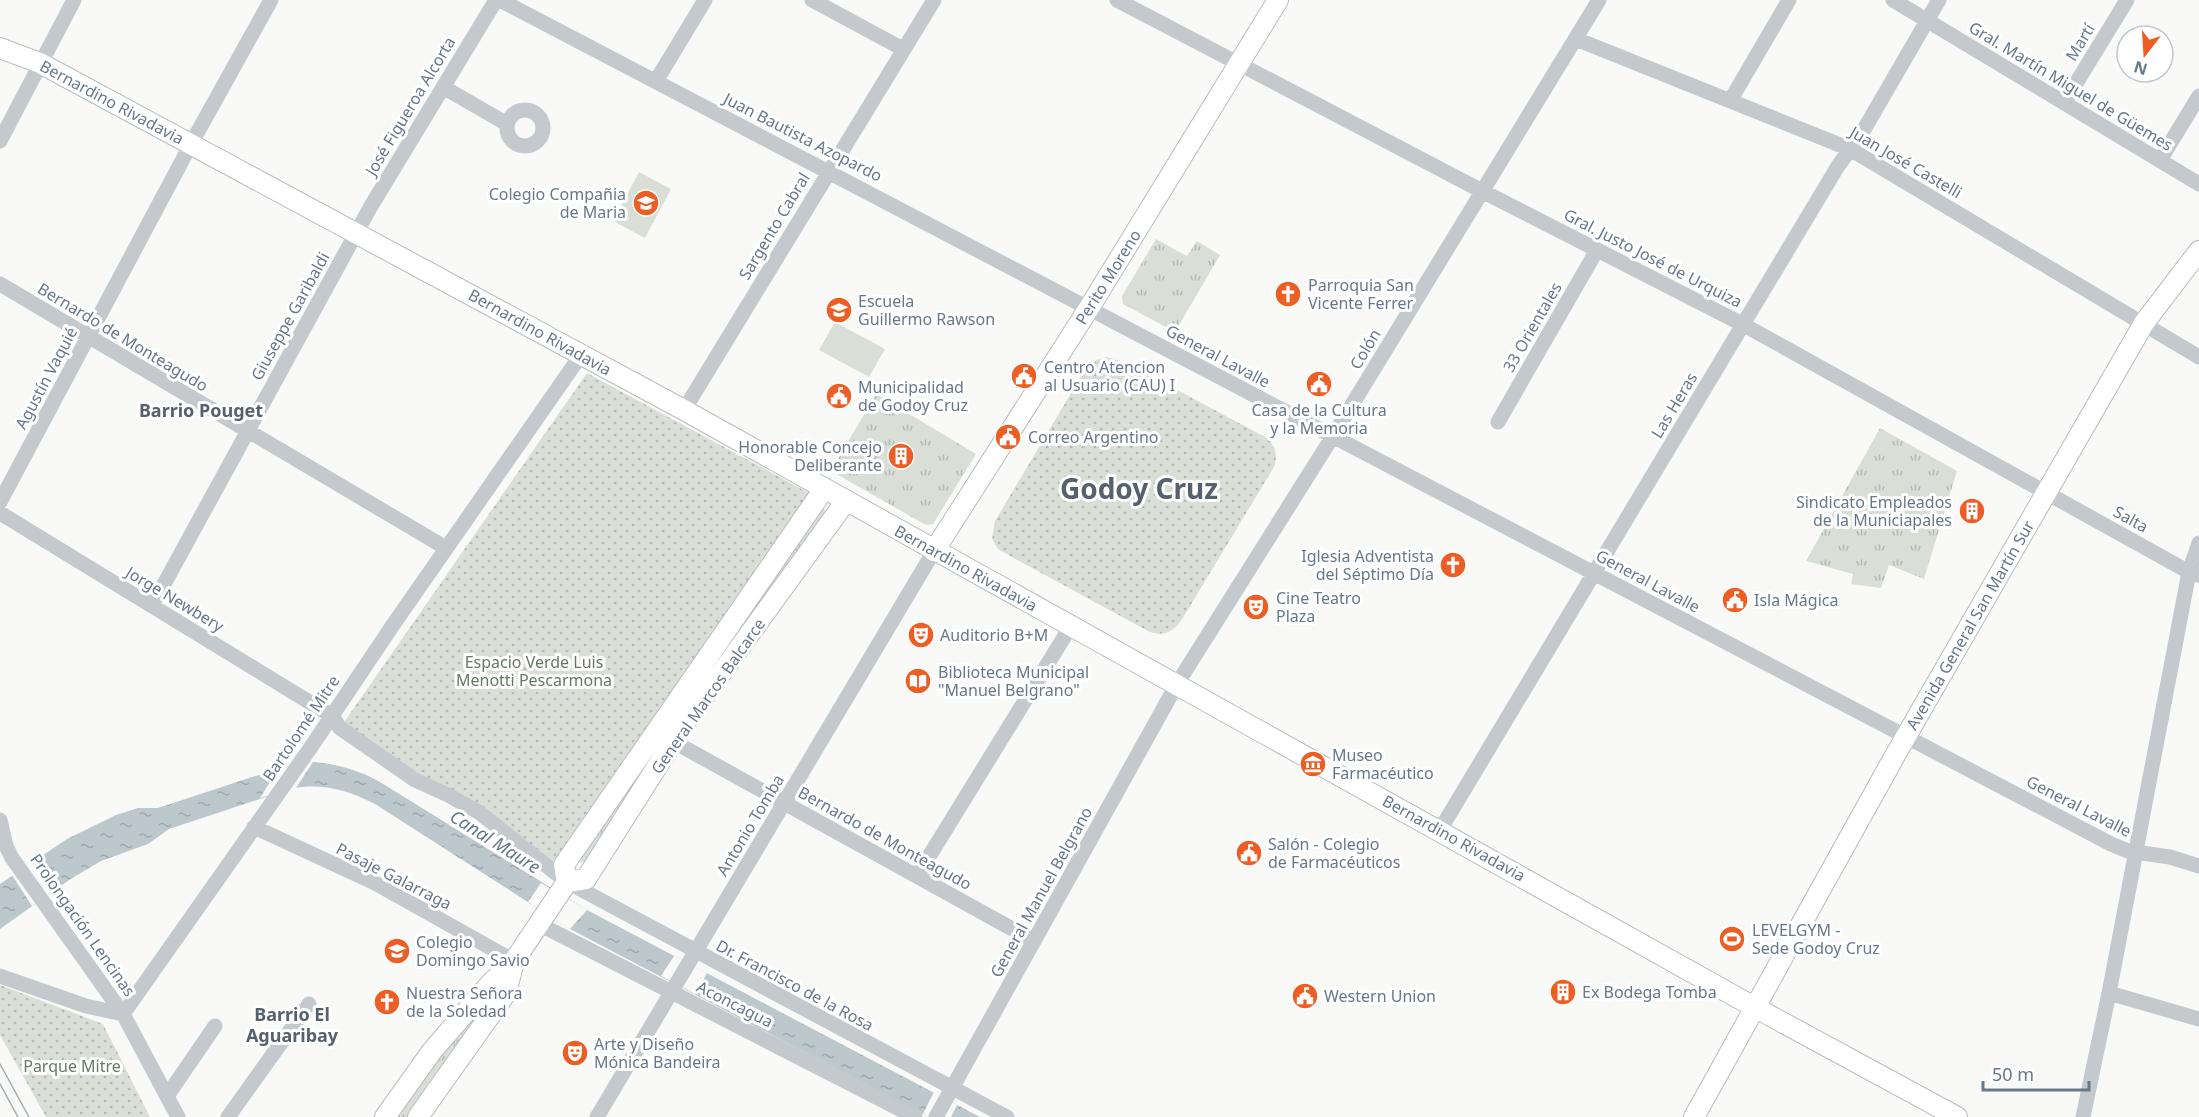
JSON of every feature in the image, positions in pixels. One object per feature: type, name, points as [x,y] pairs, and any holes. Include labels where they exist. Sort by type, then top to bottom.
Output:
[{"type":"main road","name":"Perito Moreno","points":[[934,551],[1089,308],[1278,0]]},
{"type":"main road","name":"Bernardino Rivadavia","points":[[0,48],[40,63],[684,410],[1756,1008],[1957,1117]]},
{"type":"main road","name":"Avenida General San Martín Sur","points":[[1694,1117],[1906,737],[2144,323],[2199,251]]},
{"type":"main road","name":"General Marcos Balcarce","points":[[385,1117],[432,1051],[490,984],[514,961],[563,888],[564,865],[824,489]]},
{"type":"main road","name":"General Marcos Balcarce","points":[[563,888],[586,879],[674,742],[846,501]]},
{"type":"main road","name":"General Marcos Balcarce","points":[[418,1117],[506,993],[514,961]]},
{"type":"street","points":[[0,141],[74,0]]},
{"type":"street","name":"Agustín Vaquié","points":[[0,501],[191,144],[272,0]]},
{"type":"street","name":"Juan Bautista Azopardo","points":[[498,0],[1089,308]]},
{"type":"street","name":"José Figueroa Alcorta","points":[[356,232],[498,0]]},
{"type":"street","points":[[656,81],[705,0]]},
{"type":"street","points":[[812,0],[903,49]]},
{"type":"street","name":"Sargento Cabral","points":[[684,410],[828,170],[934,0]]},
{"type":"street","name":"Gral. Justo José de Urquiza","points":[[1117,0],[1744,325],[2046,494]]},
{"type":"street","name":"Colón","points":[[1177,684],[1333,436],[1599,0]]},
{"type":"street","points":[[1730,101],[1789,0]]},
{"type":"street","name":"Gral. Martín Miguel de Güemes","points":[[1893,0],[2199,184]]},
{"type":"street","name":"Las Heras","points":[[1440,830],[1850,149],[1862,133],[1939,0]]},
{"type":"street","name":"Martí","points":[[2064,103],[2127,0]]},
{"type":"street","name":"Juan José Castelli","points":[[1576,39],[1850,149],[2199,357]]},
{"type":"street","points":[[443,87],[507,124]]},
{"type":"street","points":[[2160,160],[2199,96]]},
{"type":"street","name":"Giuseppe Garibaldi","points":[[152,606],[356,232]]},
{"type":"street","name":"33 Orientales","points":[[1498,422],[1597,250]]},
{"type":"street","name":"Bernardo de Monteagudo","points":[[0,284],[446,548]]},
{"type":"street","name":"General Lavalle","points":[[1089,308],[2110,844],[2199,866]]},
{"type":"street","name":"Bartolomé Mitre","points":[[123,1014],[300,763],[581,355]]},
{"type":"street","name":"Salta","points":[[2046,494],[2194,573]]},
{"type":"street","name":"Jorge Newbery","points":[[0,513],[332,716],[340,728],[409,776],[467,805],[496,824],[550,870],[563,888]]},
{"type":"street","points":[[2083,1117],[2199,543]]},
{"type":"street","name":"Antonio Tomba","points":[[597,1117],[934,551]]},
{"type":"street","points":[[917,876],[1071,626]]},
{"type":"street","name":"General Manuel Belgrano","points":[[936,1117],[1177,684]]},
{"type":"street","name":"Bernardo de Monteagudo","points":[[655,731],[1034,941]]},
{"type":"street","name":"Prolongación Lencinas","points":[[0,820],[11,859],[123,1014],[178,1117]]},
{"type":"street","name":"Pasaje Galarraga","points":[[254,827],[375,883],[514,961]]},
{"type":"street","name":"Dr. Francisco de la Rosa","points":[[563,888],[949,1094],[1007,1117]]},
{"type":"street","name":"Aconcagua","points":[[542,919],[915,1117]]},
{"type":"street","points":[[0,976],[86,1006],[123,1014]]},
{"type":"street","points":[[2109,993],[2199,1019]]},
{"type":"street","points":[[228,1117],[309,1004]]},
{"type":"street","points":[[167,1096],[215,1026]]},
{"type":"green space","points":[[639,172],[671,189],[645,238],[613,221]]},
{"type":"green space","points":[[1156,239],[1187,256],[1197,241],[1220,255],[1175,332],[1123,304],[1122,296]]},
{"type":"green space","points":[[835,322],[885,349],[869,377],[819,350]]},
{"type":"green space","points":[[1107,357],[1129,364],[1265,437],[1272,443],[1275,450],[1274,467],[1181,621],[1170,631],[1162,634],[1148,631],[1012,557],[998,549],[992,539],[995,521],[1083,373],[1096,360]]},
{"type":"green space","name":"Espacio Verde Luis Menotti Pescarmona","points":[[587,373],[811,494],[550,870],[519,844],[340,728]]},
{"type":"green space","points":[[876,394],[976,454],[933,524],[926,525],[831,471]]},
{"type":"green space","points":[[1880,428],[1957,471],[1924,579],[1889,565],[1881,588],[1851,584],[1853,574],[1806,561]]},
{"type":"green space","points":[[822,508],[829,512],[672,729],[667,726]]},
{"type":"green space","points":[[657,741],[662,745],[589,858],[580,864],[583,854]]},
{"type":"green space","name":"Parque Mitre","points":[[0,985],[103,1024],[150,1117],[46,1117],[0,1035]]},
{"type":"green space","points":[[489,998],[492,999],[407,1117],[396,1117],[435,1063]]},
{"type":"water","points":[[313,762],[348,768],[380,782],[587,910],[980,1117],[928,1117],[570,929],[375,804],[336,789],[315,786],[293,788],[169,829],[148,844],[101,861],[69,880],[0,929],[0,884],[67,839],[116,815],[138,808],[158,808],[252,777],[297,764]]},
{"type":"pier","points":[[313,762],[296,788],[260,798],[278,769]]},
{"type":"pier","points":[[32,860],[53,892],[32,906],[12,875]]},
{"type":"pier","points":[[541,883],[587,910],[570,929],[528,902]]},
{"type":"pier","points":[[674,956],[707,973],[695,994],[661,976]]},
{"type":"pier","points":[[934,1092],[957,1105],[951,1117],[928,1117],[923,1114]]},
{"type":"tram line","points":[[0,1064],[29,1117]]},
{"type":"tram line","points":[[0,1084],[18,1117]]},
{"type":"place","name":"Colegio Compañia de Maria","points":[[646,203]]},
{"type":"place","name":"Parroquia San Vicente Ferrer","points":[[1288,294]]},
{"type":"place","name":"Escuela Guillermo Rawson","points":[[839,310]]},
{"type":"place","name":"Centro Atencion al Usuario (CAU) I","points":[[1024,376]]},
{"type":"place","name":"Casa de la Cultura y la Memoria","points":[[1319,384]]},
{"type":"place","name":"Municipalidad de Godoy Cruz","points":[[839,396]]},
{"type":"place","name":"Correo Argentino","points":[[1008,437]]},
{"type":"place","name":"Honorable Concejo Deliberante","points":[[901,456]]},
{"type":"place","name":"Sindicato Empleados de la Municiapales","points":[[1972,511]]},
{"type":"place","name":"Iglesia Adventista del Séptimo Día","points":[[1453,565]]},
{"type":"place","name":"Isla Mágica","points":[[1735,600]]},
{"type":"place","name":"Cine Teatro Plaza","points":[[1256,607]]},
{"type":"place","name":"Auditorio B+M","points":[[921,635]]},
{"type":"place","name":"Biblioteca Municipal \"Manuel Belgrano\"","points":[[918,681]]},
{"type":"place","name":"Museo Farmacéutico","points":[[1313,764]]},
{"type":"place","name":"Salón - Colegio de Farmacéuticos","points":[[1249,853]]},
{"type":"place","name":"LEVELGYM - Sede Godoy Cruz","points":[[1732,939]]},
{"type":"place","name":"Colegio Domingo Savio","points":[[397,951]]},
{"type":"place","name":"Ex Bodega Tomba","points":[[1563,992]]},
{"type":"place","name":"Western Union","points":[[1305,996]]},
{"type":"place","name":"Nuestra Señora de la Soledad","points":[[387,1002]]},
{"type":"place","name":"Arte y Diseño Mónica Bandeira","points":[[575,1053]]},
{"type":"district","name":"Barrio Pouget","points":[[201,411]]},
{"type":"district","name":"Godoy Cruz","points":[[1139,489]]},
{"type":"district","name":"Barrio El Aguaribay","points":[[292,1025]]},
{"type":"water label","name":"Canal Maure","points":[[495,842]]}]
